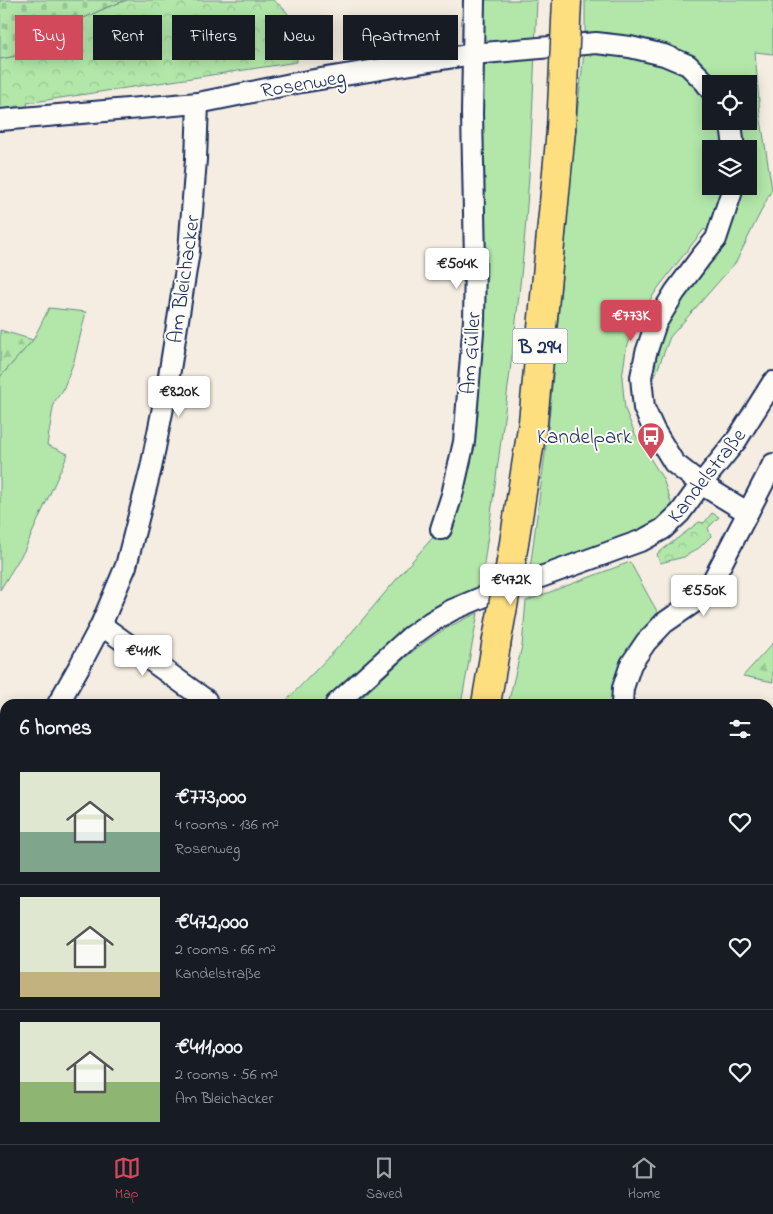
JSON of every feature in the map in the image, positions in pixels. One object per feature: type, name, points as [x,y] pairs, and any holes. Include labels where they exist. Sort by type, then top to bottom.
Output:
[{"type":"highway","name":"B 294","points":[[487,699],[533,422],[561,130],[567,0]]},
{"type":"street","name":"Am Güller","points":[[441,528],[452,495],[464,442],[474,320],[475,261],[472,114],[474,0]]},
{"type":"street","name":"Rosenweg","points":[[0,120],[198,103],[296,83],[473,54],[596,44],[630,47],[664,55],[688,65],[702,79]]},
{"type":"street","name":"Am Bleichacker","points":[[61,699],[101,625],[126,566],[151,468],[168,382],[189,251],[198,103]]},
{"type":"street","points":[[731,195],[716,239],[675,292],[656,323],[646,353],[641,377],[644,408],[654,430],[674,463],[701,484],[747,512]]},
{"type":"street","name":"Kandelstraße","points":[[342,699],[410,638],[431,622],[452,610],[472,601],[643,540],[663,529],[680,513],[736,440],[773,382]]},
{"type":"street","points":[[622,699],[623,688],[631,664],[646,642],[664,623],[693,603],[712,582],[773,464]]},
{"type":"street","points":[[101,625],[205,699]]},
{"type":"green space","points":[[0,0],[127,0],[83,18],[83,15],[15,15],[15,56],[0,59]]},
{"type":"green space","points":[[127,0],[273,0],[288,15],[265,15],[265,60],[297,60],[297,62],[27,103],[28,118],[0,120],[0,59],[15,56],[15,60],[83,60],[83,18]]},
{"type":"green space","points":[[474,0],[537,0],[531,148],[523,258],[506,406],[480,592],[335,699],[288,699],[346,639],[441,528],[464,442]]},
{"type":"green space","points":[[585,0],[773,0],[773,54],[755,52],[757,75],[702,75],[702,130],[757,130],[757,77],[760,114],[772,189],[736,262],[670,337],[655,376],[649,377],[658,337],[716,239],[704,229],[658,288],[638,318],[626,350],[622,378],[625,409],[635,434],[663,479],[673,508],[655,524],[636,534],[583,556],[530,569],[548,431],[575,131],[585,44]]},
{"type":"green space","points":[[49,308],[86,312],[74,361],[63,390],[54,402],[47,445],[68,454],[24,551],[0,590],[0,377],[33,340]]},
{"type":"green space","points":[[0,330],[33,340],[0,377]]},
{"type":"green space","points":[[712,513],[719,517],[708,528],[711,536],[699,548],[684,557],[660,563],[657,554],[699,522],[704,523]]},
{"type":"green space","points":[[630,562],[664,623],[646,642],[624,699],[509,699],[522,646],[526,601]]},
{"type":"green space","points":[[478,613],[462,699],[360,699],[394,667],[426,641]]},
{"type":"green space","points":[[773,643],[773,682],[743,676]]},
{"type":"place","name":"Kandelpark","points":[[651,460]]}]
